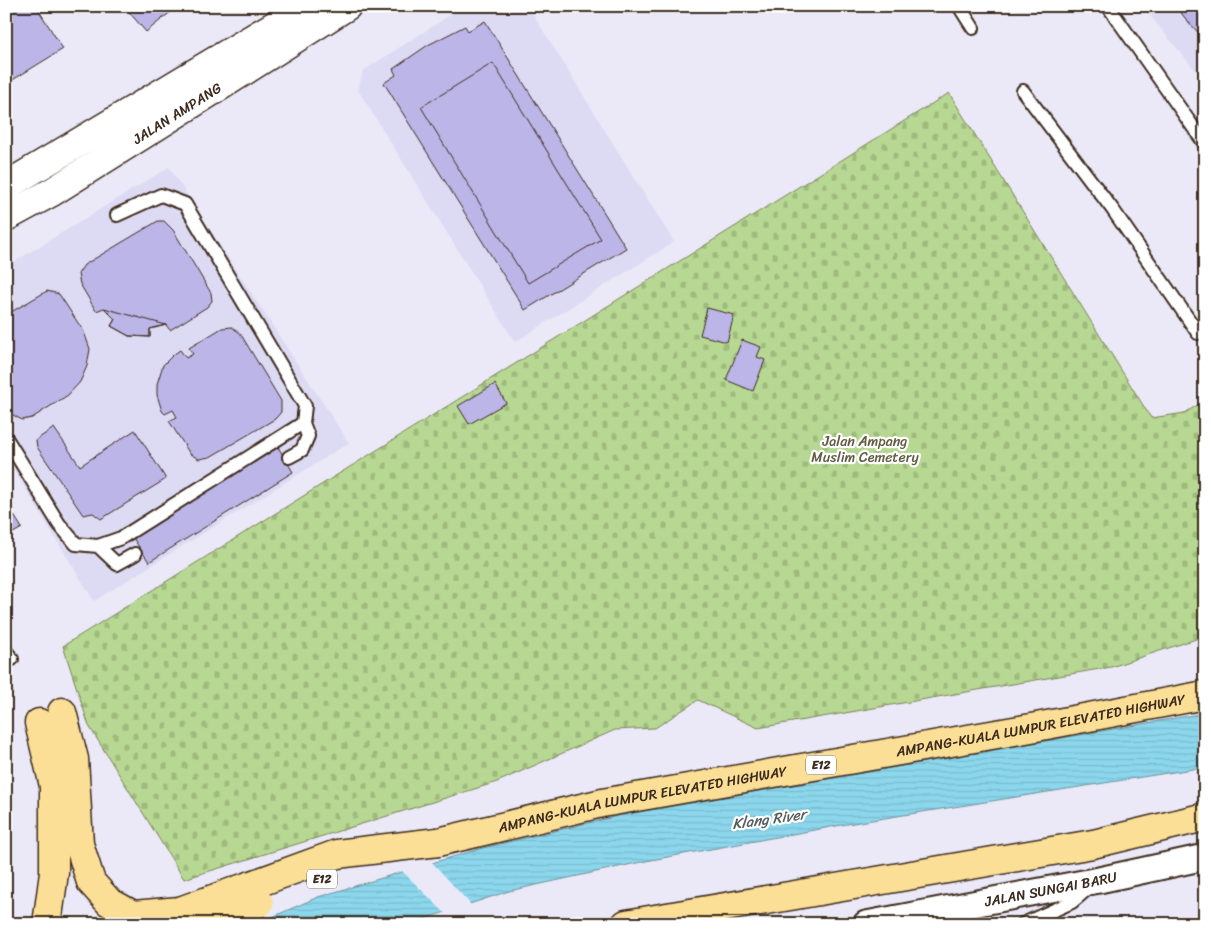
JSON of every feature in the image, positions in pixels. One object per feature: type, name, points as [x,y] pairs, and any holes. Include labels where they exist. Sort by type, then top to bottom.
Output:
[{"type":"highway","name":"AMPANG-KUALA LUMPUR ELEVATED HIGHWAY","points":[[209,924],[332,875],[438,842],[602,803],[1031,728],[1205,695]]},
{"type":"highway","points":[[47,924],[54,873],[54,786],[50,717],[74,759],[79,844],[91,882],[109,902],[133,915],[180,911],[337,854],[438,842]]},
{"type":"highway","points":[[626,924],[1093,844],[1205,818]]},
{"type":"main road","name":"JALAN AMPANG","points":[[6,186],[307,6]]},
{"type":"main road","name":"JALAN AMPANG","points":[[6,217],[60,187],[346,6]]},
{"type":"street","name":"JALAN SUNGAI BARU","points":[[866,924],[1205,858]]},
{"type":"lane","points":[[959,6],[973,28]]},
{"type":"lane","points":[[1108,6],[1205,144]]},
{"type":"lane","points":[[1023,92],[1113,210],[1198,333]]},
{"type":"lane","points":[[117,215],[160,194],[185,204],[305,406],[303,423],[308,436],[302,450],[289,457]]},
{"type":"lane","points":[[6,438],[58,524],[76,544],[98,546],[121,538],[303,423]]},
{"type":"lane","points":[[98,546],[117,564],[135,554]]},
{"type":"lane","points":[[1023,924],[1072,902],[1099,880]]},
{"type":"shaded area","points":[[464,6],[528,6],[674,242],[515,342],[358,90],[363,71]]},
{"type":"shaded area","points":[[1142,6],[1205,6],[1205,82]]},
{"type":"shaded area","points":[[169,167],[349,443],[94,601],[6,457],[6,267]]},
{"type":"green space","name":"Jalan Ampang Muslim Cemetery","points":[[949,93],[1151,418],[1185,413],[1205,400],[1205,636],[1111,667],[758,728],[698,700],[655,728],[615,730],[497,782],[184,879],[89,726],[63,646]]},
{"type":"water","name":"Klang River","points":[[1205,713],[1205,767],[847,824],[646,861],[509,891],[409,924],[256,924],[318,897],[479,849],[622,815]]},
{"type":"pier","points":[[431,861],[472,906],[446,914],[401,870]]},
{"type":"building","points":[[6,6],[36,6],[63,49],[6,84]]},
{"type":"building","points":[[124,6],[178,6],[146,32]]},
{"type":"building","points":[[1176,6],[1205,6],[1205,40],[1185,18]]},
{"type":"building","points":[[485,21],[626,248],[525,310],[384,83],[396,75],[393,69],[428,45],[465,26],[468,31]]},
{"type":"building","points":[[493,63],[601,239],[528,283],[421,107]]},
{"type":"building","points":[[158,221],[164,221],[173,230],[211,293],[212,301],[207,307],[170,330],[166,325],[150,329],[150,337],[129,336],[111,326],[115,319],[104,308],[96,311],[80,284],[78,274],[84,265]]},
{"type":"building","points":[[47,291],[59,294],[84,332],[90,349],[87,366],[80,382],[68,395],[32,418],[22,420],[13,415],[6,405],[6,315]]},
{"type":"building","points":[[104,308],[166,325],[150,329],[150,337],[129,336],[111,326],[115,319]]},
{"type":"building","points":[[707,308],[734,315],[727,342],[700,335]]},
{"type":"building","points":[[232,327],[240,333],[281,401],[281,412],[275,419],[210,457],[199,459],[190,454],[169,421],[177,417],[173,410],[165,414],[162,411],[157,395],[157,384],[163,365],[173,355],[180,350],[186,358],[193,354],[189,348],[222,328]]},
{"type":"building","points":[[742,340],[761,347],[757,357],[765,360],[753,391],[726,380]]},
{"type":"building","points":[[495,384],[506,403],[469,424],[458,406]]},
{"type":"building","points":[[54,428],[80,466],[135,430],[166,479],[101,519],[93,513],[83,515],[37,447],[36,440]]},
{"type":"building","points":[[278,447],[293,472],[149,562],[133,538]]},
{"type":"building","points":[[6,503],[22,528],[6,537]]}]
